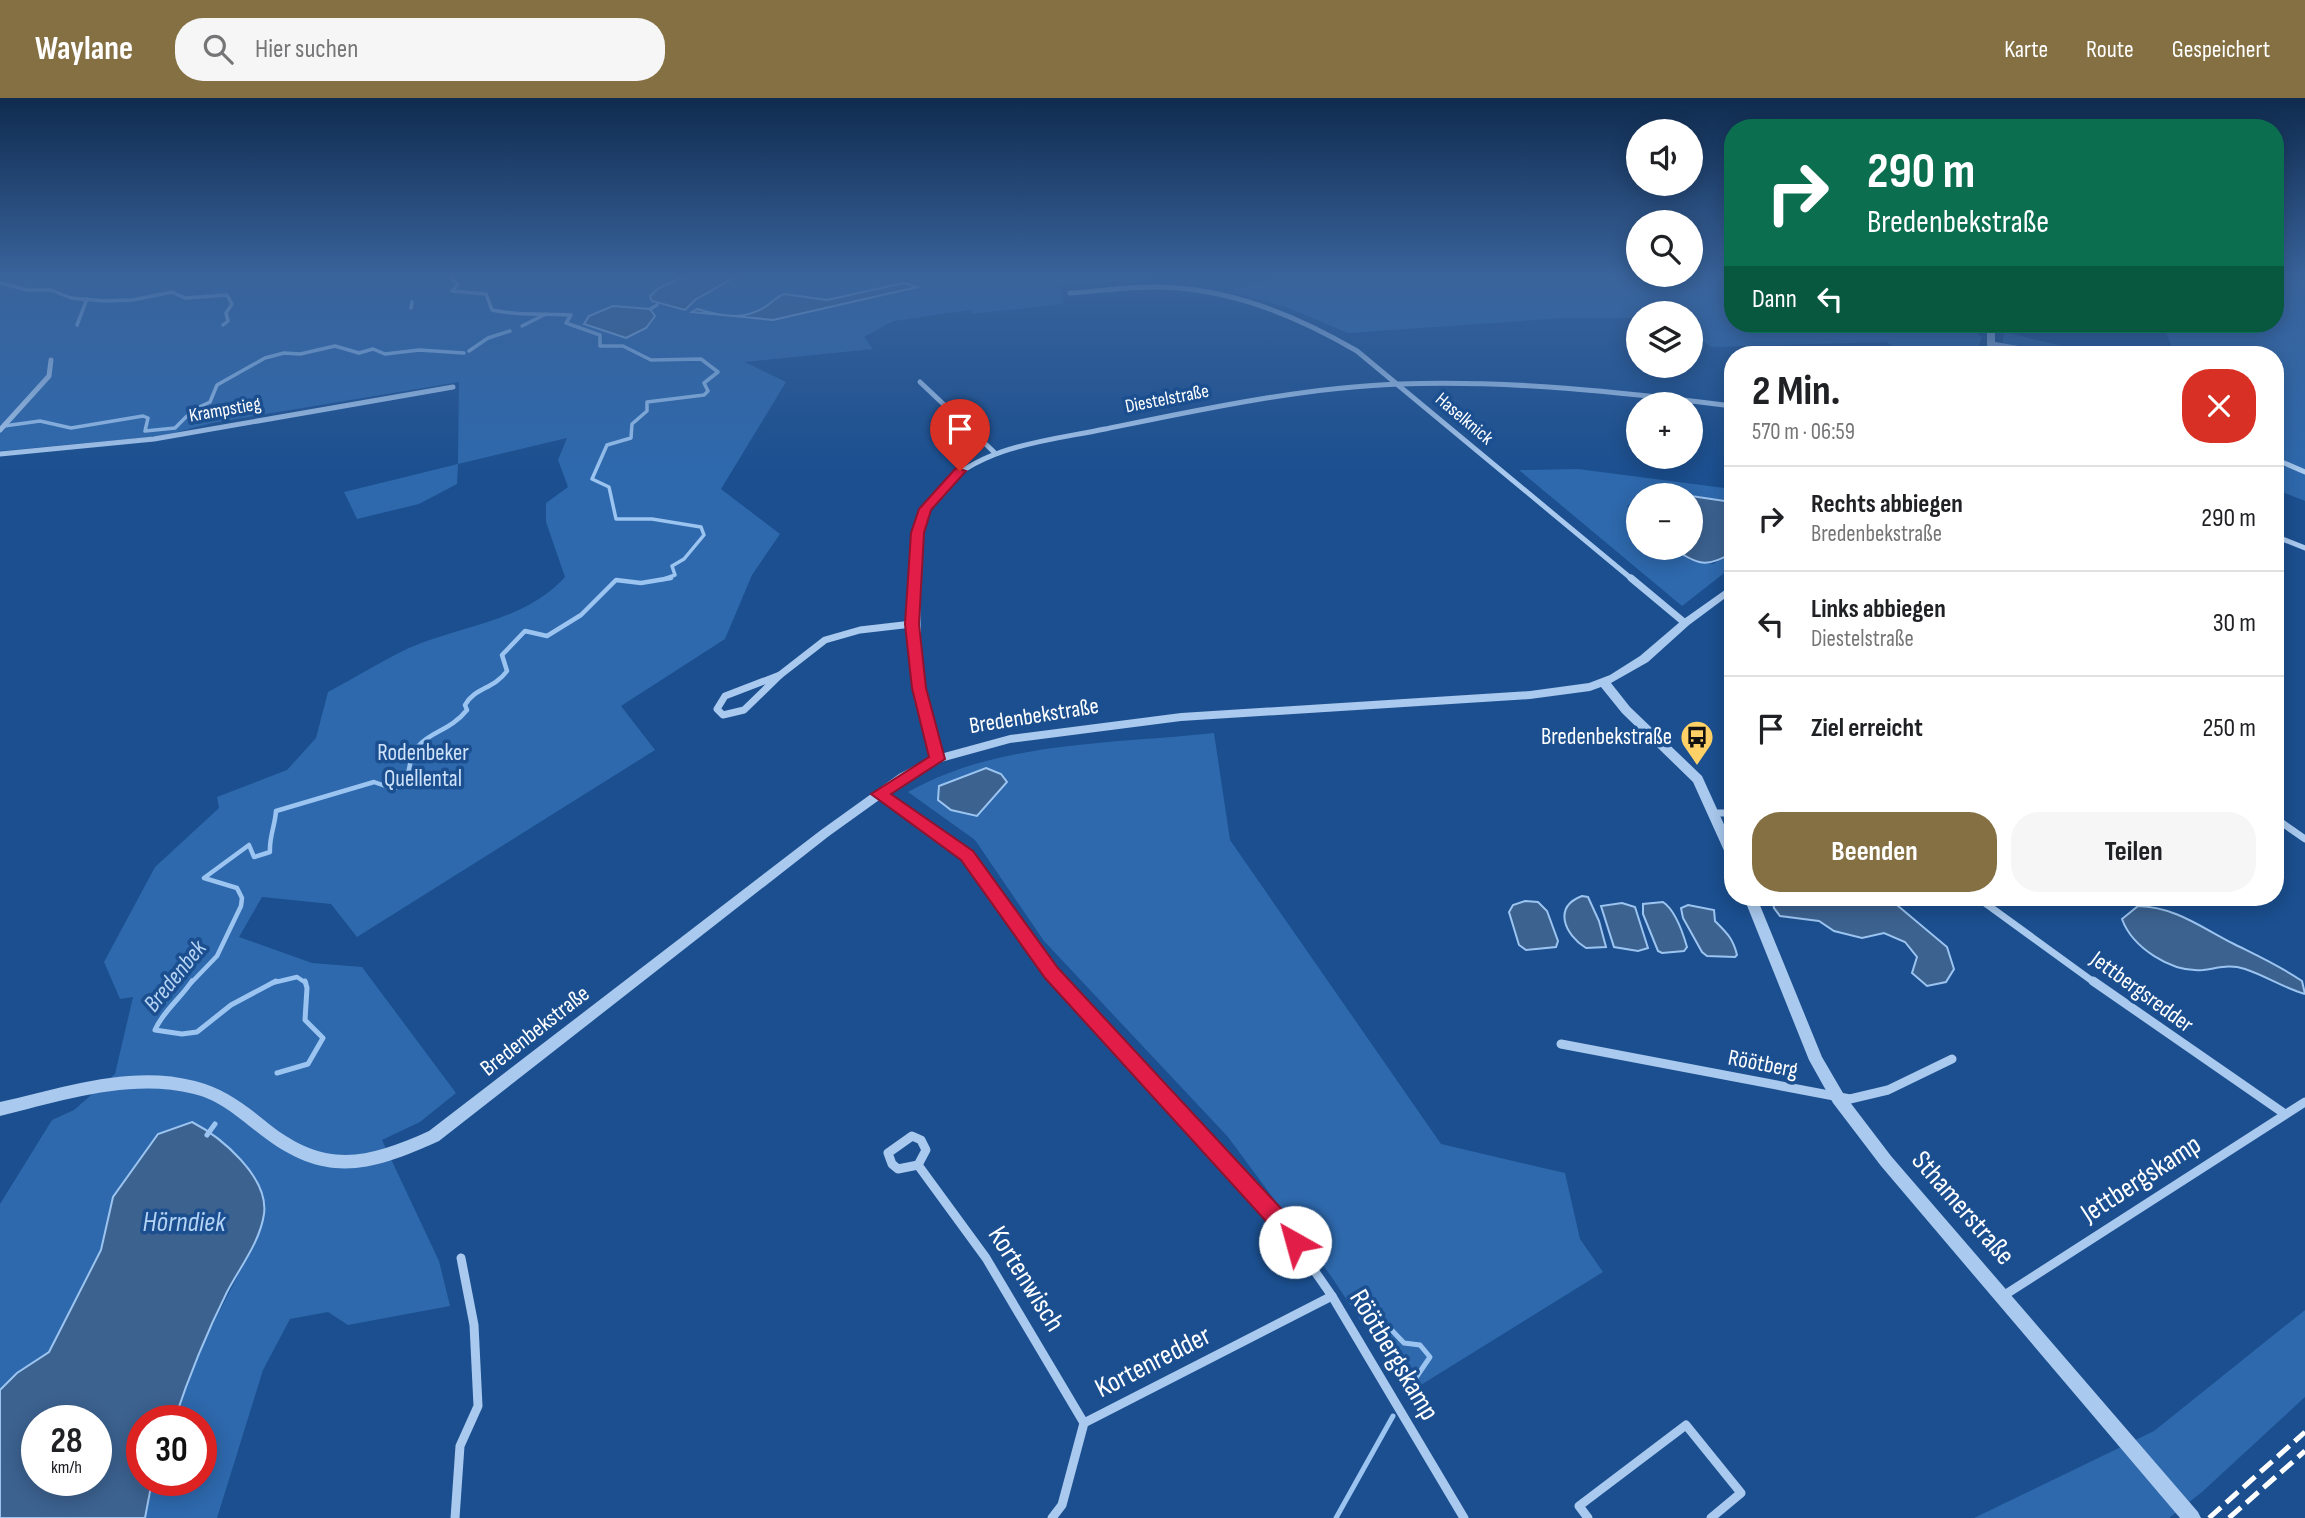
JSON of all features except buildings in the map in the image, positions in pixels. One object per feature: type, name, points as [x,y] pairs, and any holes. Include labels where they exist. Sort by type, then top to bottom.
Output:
[{"type":"street","name":"Haselknick","points":[[1343,342],[1398,384],[1685,623]]},
{"type":"street","points":[[1992,344],[2003,346]]},
{"type":"street","points":[[1,430],[49,376],[51,360]]},
{"type":"street","points":[[920,382],[994,452]]},
{"type":"street","name":"Diestelstraße","points":[[937,759],[919,688],[912,624],[918,533],[925,509],[960,471],[994,452],[1238,402],[1398,384],[1530,386],[1621,392],[1724,405]]},
{"type":"street","name":"Krampstieg","points":[[0,454],[154,439],[453,387]]},
{"type":"street","points":[[2284,463],[2305,472]]},
{"type":"street","points":[[2284,540],[2305,548]]},
{"type":"street","name":"Bredenbekstraße","points":[[246,1114],[282,1144],[309,1158],[335,1163],[373,1160],[400,1152],[434,1136],[879,794],[937,759],[1010,739],[1181,717],[1530,695],[1580,689],[1604,682],[1643,659],[1724,594]]},
{"type":"street","points":[[780,675],[725,696],[717,709],[723,715],[744,710],[780,675],[825,640],[860,630],[912,624]]},
{"type":"street","points":[[1604,682],[1626,710],[1698,779],[1724,834]]},
{"type":"street","name":"Röötbergskamp","points":[[879,794],[967,856],[1051,973],[1282,1224],[1332,1296],[1464,1518]]},
{"type":"street","points":[[1716,813],[1724,813]]},
{"type":"street","points":[[2284,824],[2305,839]]},
{"type":"street","name":"Sthamerstraße","points":[[1753,906],[1816,1060],[1838,1098],[1886,1161],[2192,1518]]},
{"type":"street","name":"Jettbergsredder","points":[[1989,906],[2169,1037],[2285,1114]]},
{"type":"street","name":"Röötberg","points":[[1561,1044],[1838,1098],[1861,1099],[1888,1090],[1952,1059]]},
{"type":"street","points":[[0,1109],[130,1082],[194,1087],[229,1102],[246,1114]]},
{"type":"street","name":"Jettbergskamp","points":[[2003,1296],[2305,1102]]},
{"type":"street","name":"Kortenwisch","points":[[918,1166],[958,1214],[1022,1311],[1084,1423]]},
{"type":"street","points":[[456,1518],[460,1447],[478,1406],[474,1325],[461,1258]]},
{"type":"street","name":"Kortenredder","points":[[1052,1518],[1062,1505],[1084,1423],[1332,1296]]},
{"type":"street","points":[[1588,1518],[1579,1506],[1686,1425],[1741,1493],[1711,1518]]},
{"type":"green space","name":"Rodenbeker Quellental","points":[[0,342],[868,342],[873,349],[745,362],[786,382],[721,489],[780,534],[752,575],[725,639],[621,706],[655,750],[357,937],[331,904],[262,897],[239,937],[312,963],[362,967],[456,1093],[420,1122],[382,1140],[439,1261],[450,1306],[348,1325],[328,1312],[290,1319],[263,1370],[217,1518],[145,1518],[149,1496],[217,1496],[217,1405],[179,1405],[194,1361],[255,1242],[264,1212],[238,1160],[209,1130],[113,1197],[101,1250],[49,1352],[17,1373],[0,1390],[0,1204],[52,1120],[74,1110],[115,1074],[133,997],[120,999],[104,962],[155,867],[219,808],[217,797],[287,770],[316,738],[328,692],[409,648],[491,621],[531,604],[565,577],[546,522],[546,503],[568,487],[558,460],[567,438],[458,464],[459,382],[212,423],[162,436],[0,451]]},
{"type":"green space","points":[[1705,342],[1877,342],[1724,346],[1711,347]]},
{"type":"green space","points":[[1886,342],[1980,342],[1978,346],[1893,346]]},
{"type":"green space","points":[[2003,342],[2046,342],[2062,346],[2002,346]]},
{"type":"green space","points":[[2170,342],[2305,342],[2305,501],[2284,493],[2284,346],[2172,346]]},
{"type":"green space","points":[[458,464],[457,484],[419,504],[357,519],[344,492]]},
{"type":"green space","points":[[1578,469],[1686,483],[1626,483],[1626,559],[1519,470]]},
{"type":"green space","points":[[1703,485],[1724,488],[1724,501],[1703,497]]},
{"type":"green space","points":[[1724,558],[1724,573],[1682,606],[1627,560],[1690,560],[1713,564]]},
{"type":"green space","points":[[1214,733],[1230,840],[1441,1144],[1565,1173],[1580,1239],[1603,1272],[1408,1393],[1331,1276],[1228,1137],[1044,941],[975,840],[908,792],[943,775],[1018,754],[1097,743]]},
{"type":"green space","points":[[2305,1310],[2305,1397],[2202,1492],[2169,1518],[1974,1518],[2154,1431]]},
{"type":"water","points":[[1703,498],[1724,501],[1724,557],[1709,562],[1694,560],[1703,560]]},
{"type":"water","points":[[986,768],[1001,774],[1007,782],[977,816],[951,810],[938,800],[939,786]]},
{"type":"water","points":[[1582,896],[1588,897],[1599,921],[1606,947],[1586,948],[1567,928],[1567,907]]},
{"type":"water","points":[[1525,901],[1538,902],[1547,911],[1558,941],[1556,947],[1526,950],[1519,945],[1509,912],[1513,905]]},
{"type":"water","points":[[1663,902],[1675,916],[1681,929],[1687,947],[1684,951],[1658,951],[1643,914],[1643,904]]},
{"type":"water","points":[[1622,903],[1635,907],[1648,948],[1638,951],[1614,947],[1601,906]]},
{"type":"water","points":[[1688,905],[1714,910],[1715,921],[1733,944],[1737,955],[1735,957],[1707,956],[1702,952],[1683,918],[1681,908]]},
{"type":"water","points":[[1898,906],[1947,947],[1954,969],[1946,982],[1927,986],[1912,973],[1917,957],[1905,942],[1884,933],[1862,938],[1834,931],[1819,921],[1780,916],[1774,908]]},
{"type":"water","points":[[2138,906],[2177,914],[2269,961],[2302,981],[2305,994],[2239,968],[2191,970],[2166,963],[2134,939],[2122,919]]},
{"type":"water","name":"Hörndiek","points":[[192,1122],[216,1137],[241,1160],[259,1186],[264,1200],[264,1214],[254,1244],[205,1339],[180,1405],[126,1405],[126,1496],[149,1496],[145,1518],[0,1518],[0,1390],[17,1373],[49,1352],[101,1250],[113,1197],[158,1134]]},
{"type":"waterway","points":[[469,351],[482,342]]},
{"type":"waterway","name":"Bredenbek","points":[[600,342],[600,346],[623,346],[651,360],[701,359],[718,372],[704,383],[708,391],[704,395],[647,402],[647,411],[632,424],[631,438],[607,445],[592,479],[609,487],[616,519],[652,519],[701,527],[704,535],[684,559],[672,566],[675,575],[663,579]]},
{"type":"waterway","points":[[4,426],[40,421],[71,428],[143,416],[148,418],[145,431],[175,428],[193,410],[210,402],[217,385],[265,358],[284,353],[300,354],[335,346],[359,353],[373,349],[385,354],[419,350],[464,353]]},
{"type":"waterway","name":"Bredenbek","points":[[663,579],[671,578]]},
{"type":"waterway","name":"Bredenbek","points":[[191,983],[217,956],[241,906],[242,898],[237,888],[204,878],[249,845],[254,857],[270,852],[276,811],[374,782],[394,789],[408,777],[411,761],[422,742],[458,719],[467,710],[465,705],[469,699],[496,682],[507,671],[502,655],[525,631],[547,636],[581,615],[616,580],[641,583],[663,579]]},
{"type":"waterway","name":"Bredenbek","points":[[272,983],[297,977],[305,983]]},
{"type":"waterway","name":"Bredenbek","points":[[192,981],[155,1030],[182,1034],[197,1032],[231,1005],[272,983]]},
{"type":"waterway","name":"Bredenbek","points":[[272,983],[276,981]]},
{"type":"waterway","name":"Bredenbek","points":[[277,1073],[308,1064],[323,1038],[305,1020],[305,983]]},
{"type":"waterway","name":"Bredenbek","points":[[207,1135],[215,1124]]},
{"type":"waterway","points":[[1382,1320],[1404,1343],[1420,1345],[1430,1357],[1411,1385]]},
{"type":"waterway","points":[[1336,1518],[1393,1416]]},
{"type":"railway","points":[[2209,1518],[2305,1432]]},
{"type":"railway","points":[[2229,1518],[2305,1451]]},
{"type":"place","name":"Bredenbekstraße","points":[[1697,767]]},
{"type":"route","points":[[960,471],[925,509],[918,533],[912,624],[919,688],[937,759],[903,777],[879,794],[967,856],[1051,973],[1282,1224],[1295,1242]]}]
